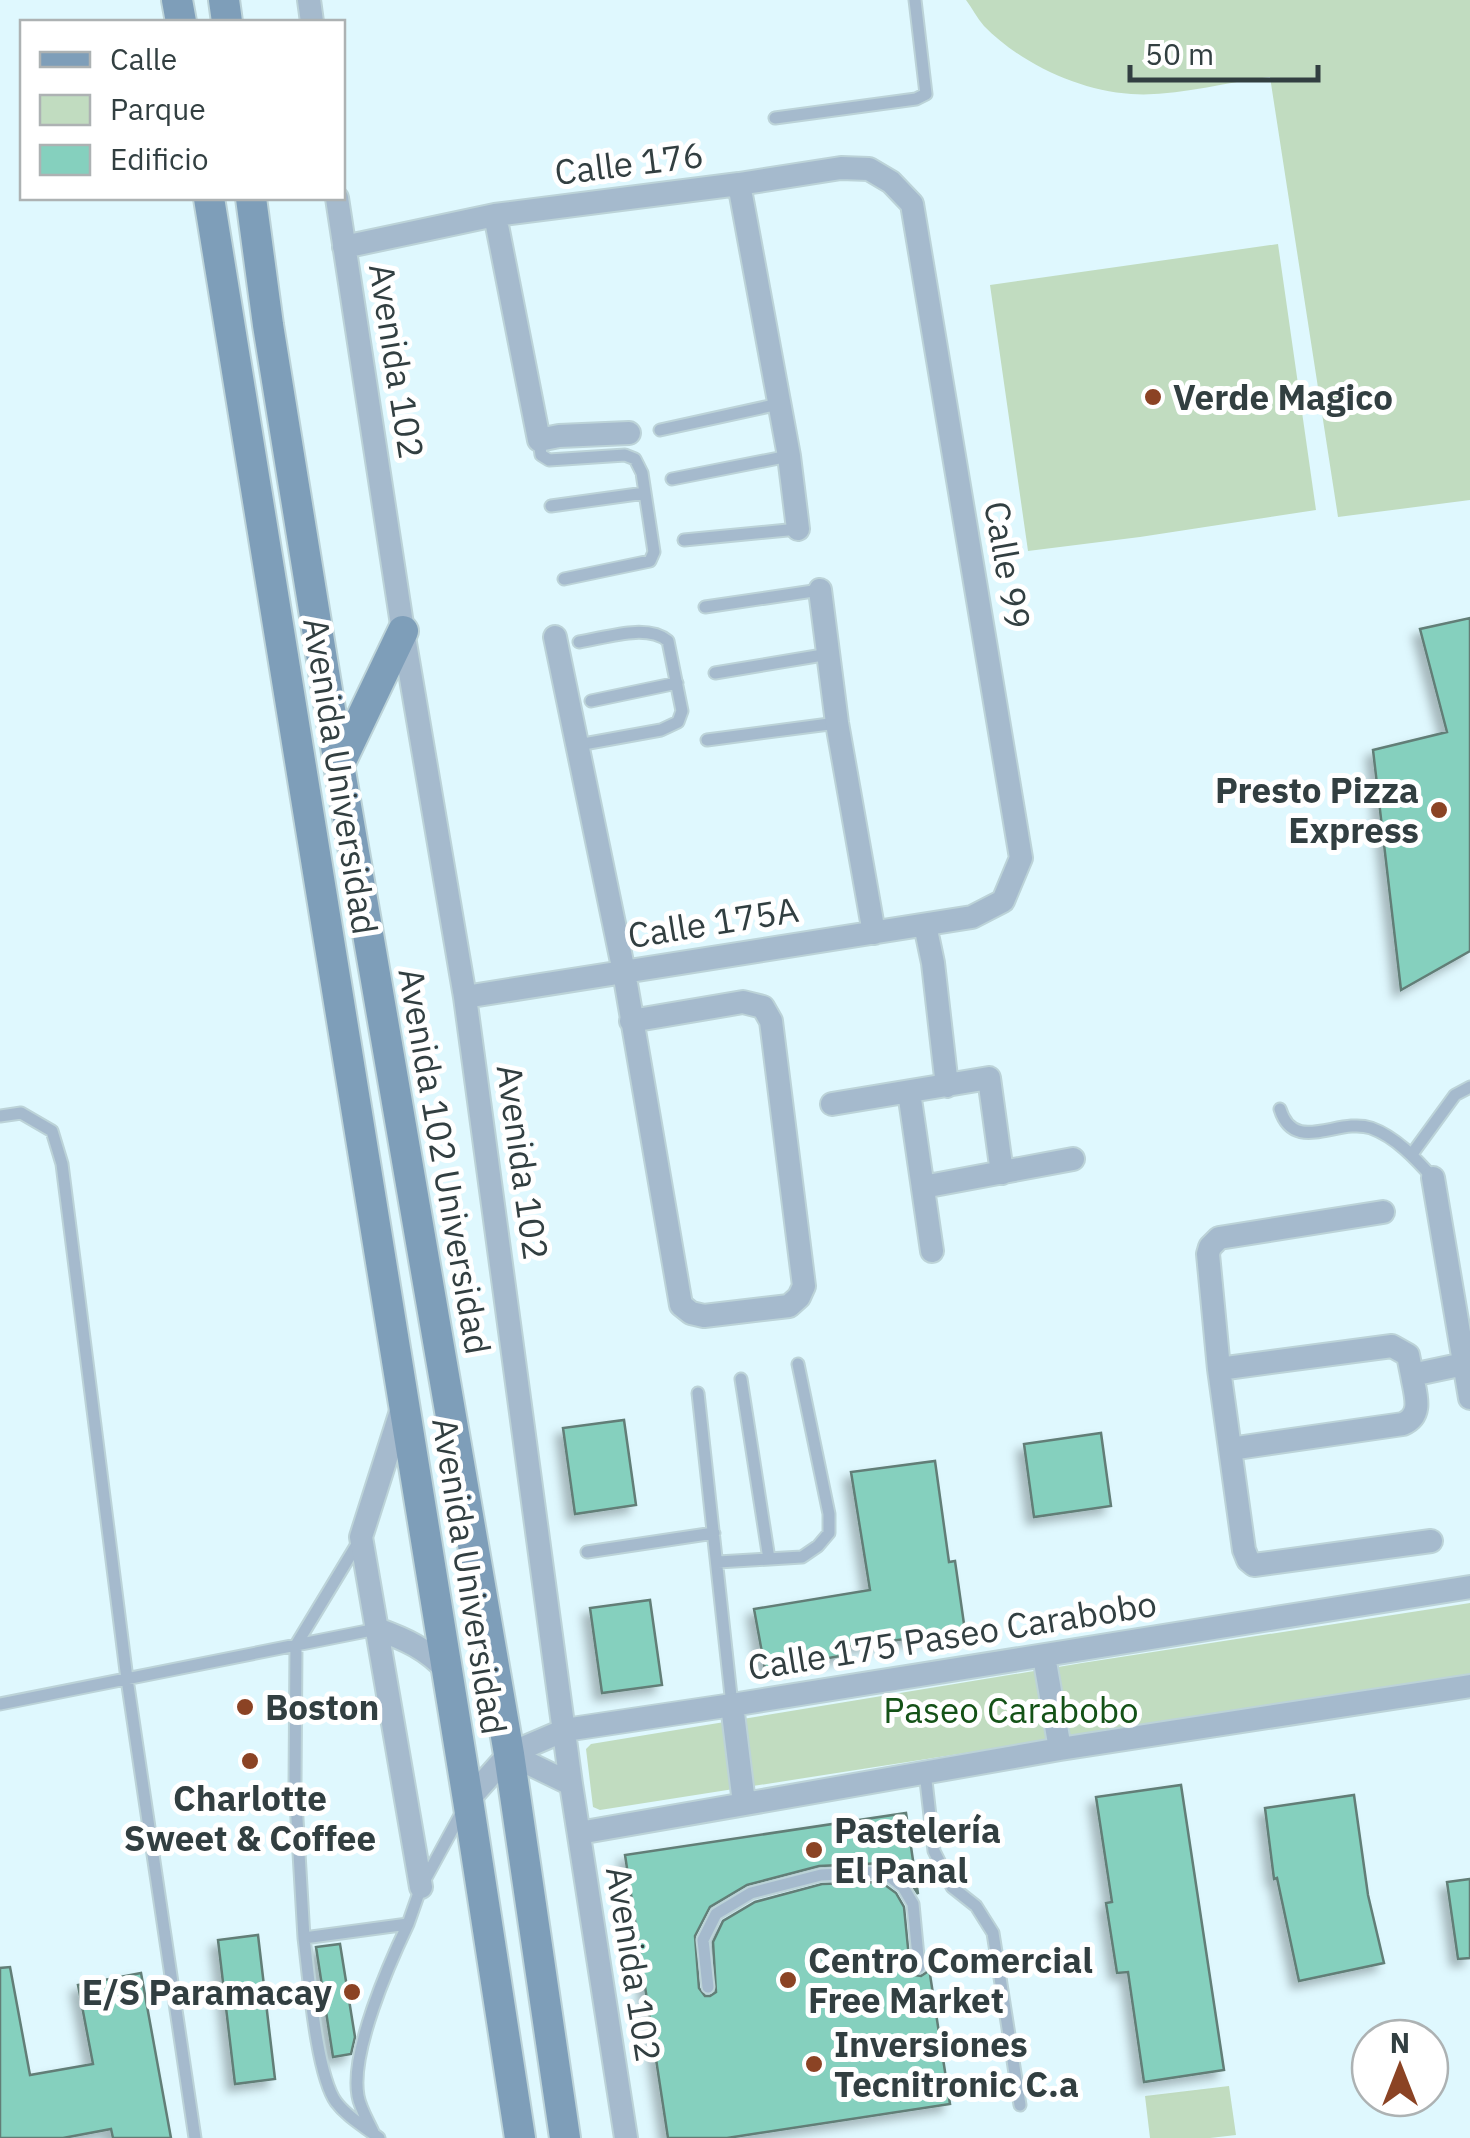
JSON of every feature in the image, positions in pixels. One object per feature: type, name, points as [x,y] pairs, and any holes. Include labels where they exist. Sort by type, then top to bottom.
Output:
[{"type":"main road","name":"Avenida Universidad","points":[[209,200],[468,1800],[517,2135]]},
{"type":"main road","name":"Avenida 102 Universidad","points":[[250,200],[339,766],[508,1754],[565,2138]]},
{"type":"main road","points":[[339,766],[403,631]]},
{"type":"street","name":"Calle 176","points":[[344,247],[495,215],[841,168],[869,168],[892,182],[912,204]]},
{"type":"street","points":[[739,184],[789,456],[798,529]]},
{"type":"street","name":"Avenida 102","points":[[337,200],[403,631],[465,996],[571,1784],[626,2138]]},
{"type":"street","name":"Calle 99","points":[[912,204],[1021,858],[1004,900],[972,917]]},
{"type":"street","points":[[495,215],[539,440],[629,432]]},
{"type":"street","points":[[820,590],[874,933]]},
{"type":"street","points":[[567,640],[578,744],[624,972],[631,1021],[681,1305],[704,1316],[789,1306],[804,1286],[771,1021],[763,1008],[743,1002],[631,1021]]},
{"type":"street","name":"Calle 175A","points":[[465,996],[972,917]]},
{"type":"street","points":[[925,925],[947,1086]]},
{"type":"street","points":[[832,1104],[990,1078],[1002,1172]]},
{"type":"street","points":[[909,1092],[932,1252]]},
{"type":"street","points":[[923,1187],[1073,1159]]},
{"type":"street","points":[[1433,1178],[1470,1398]]},
{"type":"street","points":[[1383,1212],[1219,1238],[1210,1247],[1219,1368],[1244,1550],[1254,1566],[1432,1541]]},
{"type":"street","points":[[1219,1368],[1392,1346],[1408,1355],[1418,1412],[1404,1424],[1230,1449]]},
{"type":"street","points":[[1412,1375],[1464,1364]]},
{"type":"street","points":[[404,1402],[362,1537],[421,1887]]},
{"type":"street","name":"Calle 175 Paseo Carabobo","points":[[468,1800],[508,1754],[565,1730],[1470,1587]]},
{"type":"street","points":[[377,1629],[433,1656],[447,1672]]},
{"type":"street","points":[[1044,1656],[1060,1750]]},
{"type":"street","points":[[579,1833],[924,1772],[1470,1686]]},
{"type":"street","points":[[732,1705],[744,1803]]},
{"type":"street","points":[[508,1754],[571,1784]]},
{"type":"lane","points":[[775,118],[916,99],[926,94],[914,0]]},
{"type":"lane","points":[[660,430],[779,404]]},
{"type":"lane","points":[[539,440],[541,455],[550,460],[625,455],[635,459],[642,473],[654,552],[650,562],[564,578]]},
{"type":"lane","points":[[672,479],[789,456]]},
{"type":"lane","points":[[551,506],[645,493]]},
{"type":"lane","points":[[684,540],[798,529]]},
{"type":"lane","points":[[705,607],[820,590]]},
{"type":"lane","points":[[567,640],[648,631],[659,634],[668,641],[682,711],[678,722],[661,730],[578,744]]},
{"type":"lane","points":[[715,673],[829,654]]},
{"type":"lane","points":[[591,701],[678,683]]},
{"type":"lane","points":[[707,740],[838,723]]},
{"type":"lane","points":[[1412,1154],[1456,1094],[1470,1087]]},
{"type":"lane","points":[[1280,1109],[1284,1122],[1294,1131],[1370,1128],[1412,1154],[1433,1178]]},
{"type":"lane","points":[[0,1116],[20,1113],[52,1131],[62,1164],[127,1678],[196,2138]]},
{"type":"lane","points":[[718,1562],[802,1557],[829,1534],[829,1514],[798,1364]]},
{"type":"lane","points":[[741,1380],[769,1559]]},
{"type":"lane","points":[[698,1393],[732,1705]]},
{"type":"lane","points":[[586,1552],[714,1534]]},
{"type":"lane","points":[[362,1537],[296,1645],[295,1785],[304,1938],[324,2076],[335,2101],[376,2136]]},
{"type":"lane","points":[[0,1704],[377,1629]]},
{"type":"lane","points":[[924,1772],[934,1851],[952,1887],[976,1906],[993,1934],[1020,2105]]},
{"type":"lane","points":[[376,2136],[358,2096],[358,2064],[384,1973],[421,1887],[468,1800]]},
{"type":"lane","points":[[708,1987],[703,1940],[716,1914],[750,1893],[821,1876],[884,1872],[903,1887],[913,1904],[919,1967]]},
{"type":"lane","points":[[304,1938],[408,1924]]},
{"type":"green space","points":[[966,0],[1470,0],[1470,500],[1338,517],[1270,77],[1148,94],[1091,87],[1052,73],[1015,52],[984,26]]},
{"type":"green space","name":"Verde Magico","points":[[1278,244],[1316,510],[1028,551],[990,285]]},
{"type":"green space","name":"Paseo Carabobo","points":[[1470,1603],[1470,1674],[600,1810],[593,1807],[586,1749],[591,1744]]},
{"type":"green space","points":[[1229,2086],[1236,2135],[1150,2138],[1145,2096]]},
{"type":"building","points":[[1470,618],[1470,951],[1401,990],[1373,750],[1447,732],[1420,629]]},
{"type":"building","points":[[624,1420],[636,1505],[575,1514],[563,1428]]},
{"type":"building","points":[[1101,1433],[1111,1506],[1034,1517],[1024,1444]]},
{"type":"building","points":[[935,1461],[949,1562],[955,1561],[965,1631],[845,1647],[846,1655],[765,1669],[754,1609],[870,1590],[851,1472]]},
{"type":"building","points":[[650,1600],[662,1685],[602,1693],[590,1608]]},
{"type":"building","points":[[1181,1785],[1224,2070],[1144,2082],[1128,1972],[1117,1973],[1106,1903],[1112,1902],[1096,1797]]},
{"type":"building","points":[[1354,1795],[1368,1895],[1384,1963],[1299,1981],[1277,1878],[1274,1879],[1265,1808]]},
{"type":"building","name":"Centro Comercial Free Market","points":[[906,1813],[918,1894],[909,1880],[884,1863],[819,1866],[747,1885],[710,1907],[695,1936],[699,1988],[705,1996],[716,1992],[713,1942],[723,1921],[755,1902],[822,1884],[881,1882],[896,1893],[904,1907],[914,1975],[927,1972],[927,1955],[950,2104],[727,2138],[668,2138],[625,1855]]},
{"type":"building","points":[[1470,1879],[1470,1958],[1458,1959],[1447,1882]]},
{"type":"building","points":[[258,1935],[275,2079],[235,2084],[218,1940]]},
{"type":"building","points":[[340,1944],[355,2037],[351,2054],[333,2057],[316,1947]]},
{"type":"building","points":[[10,1967],[30,2075],[93,2064],[78,1985],[141,1973],[171,2138],[113,2138],[111,2129],[63,2138],[0,2138],[0,1968]]},
{"type":"place","name":"Verde Magico","points":[[1153,397]]},
{"type":"place","name":"Presto Pizza Express","points":[[1439,810]]},
{"type":"place","name":"Boston","points":[[245,1707]]},
{"type":"place","name":"Charlotte Sweet & Coffee","points":[[250,1761]]},
{"type":"place","name":"Pastelería El Panal","points":[[814,1850]]},
{"type":"place","name":"Centro Comercial Free Market","points":[[788,1980]]},
{"type":"place","name":"E/S Paramacay","points":[[352,1992]]},
{"type":"place","name":"Inversiones Tecnitronic C.a","points":[[814,2064]]}]
